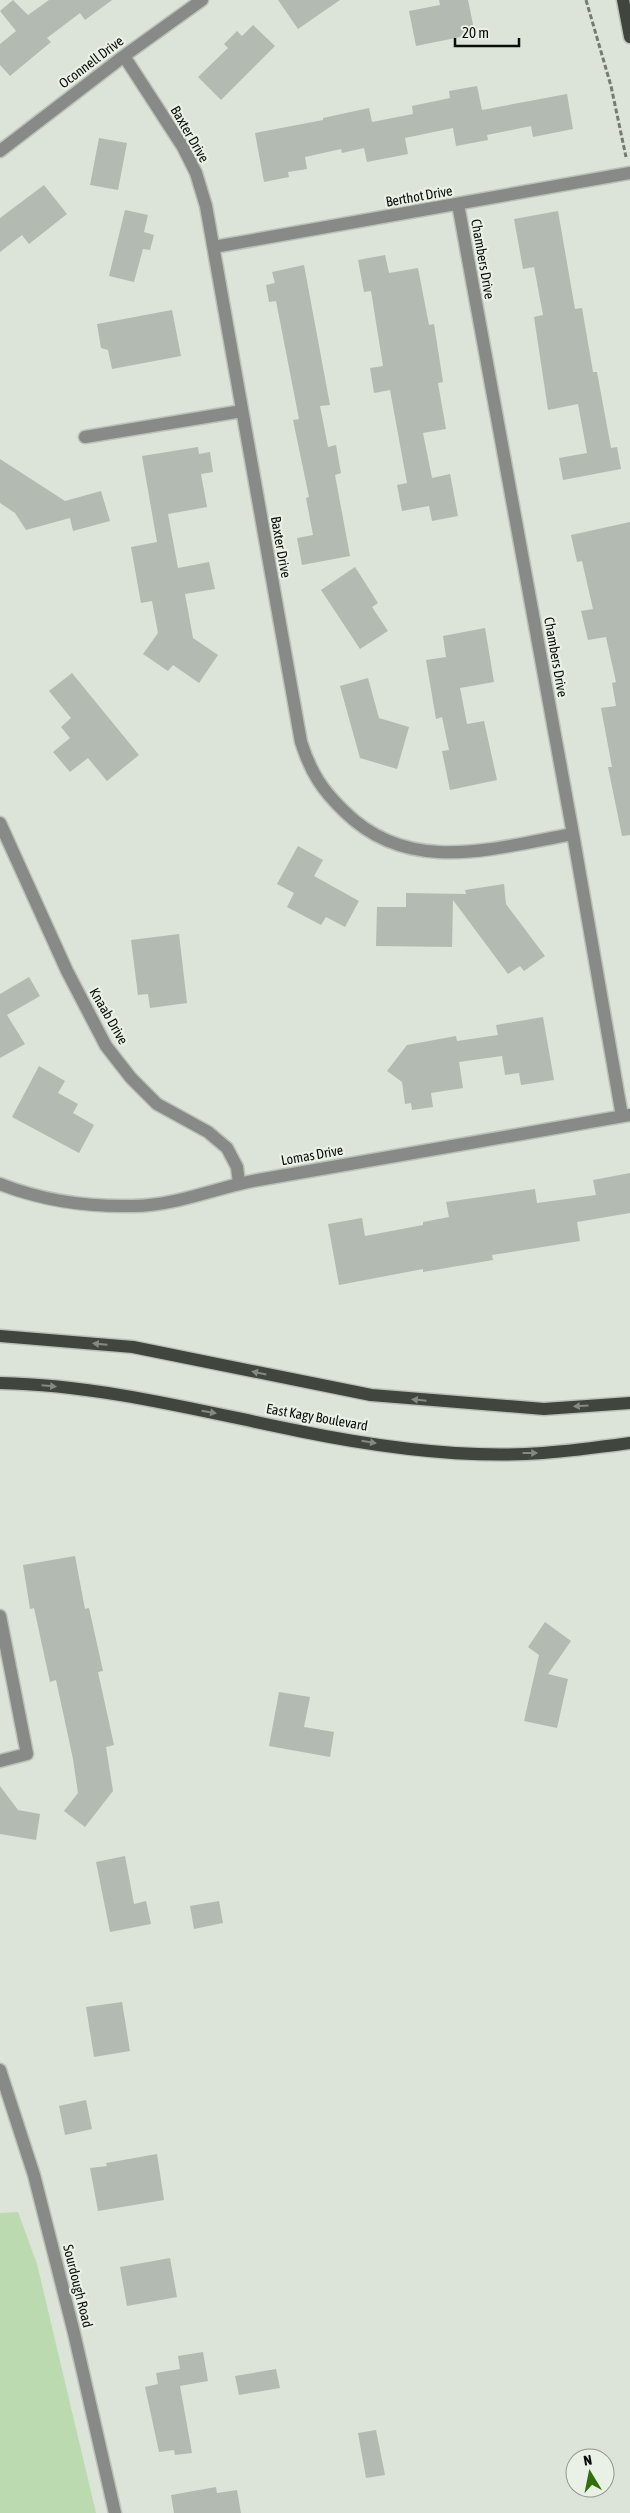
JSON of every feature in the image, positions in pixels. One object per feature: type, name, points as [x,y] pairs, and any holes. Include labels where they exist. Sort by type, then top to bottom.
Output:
[{"type":"main road","points":[[623,0],[630,38]]},
{"type":"main road","points":[[0,1336],[134,1347],[371,1395],[544,1409],[630,1403]]},
{"type":"main road","name":"East Kagy Boulevard","points":[[0,1383],[83,1389],[300,1431],[410,1448],[481,1453],[543,1453],[630,1443]]},
{"type":"street","name":"Oconnell Drive","points":[[0,151],[124,56],[202,0]]},
{"type":"street","name":"Baxter Drive","points":[[124,56],[183,147],[196,173],[214,247],[301,742],[309,768],[326,794],[354,821],[383,840],[406,849],[437,853],[477,851],[573,834]]},
{"type":"street","name":"Berthot Drive","points":[[214,247],[630,173]]},
{"type":"street","name":"Chambers Drive","points":[[458,204],[626,1115]]},
{"type":"street","points":[[85,437],[242,411]]},
{"type":"street","name":"Knaab Drive","points":[[0,823],[67,971],[106,1046],[131,1078],[157,1104],[208,1132],[227,1148],[237,1167],[240,1183]]},
{"type":"street","name":"Lomas Drive","points":[[0,1184],[76,1203],[134,1206],[163,1204],[240,1183],[626,1115]]},
{"type":"street","points":[[0,1616],[27,1754],[0,1760]]},
{"type":"street","name":"Sourdough Road","points":[[0,2070],[38,2193],[74,2333],[115,2513]]},
{"type":"path","points":[[586,0],[611,86],[630,173]]},
{"type":"green space","points":[[18,2212],[37,2264],[96,2513],[0,2513],[0,2213]]},
{"type":"building","points":[[13,0],[28,15],[49,0],[112,0],[85,20],[80,13],[47,38],[51,42],[10,76],[0,65],[0,44],[16,31],[0,11]]},
{"type":"building","points":[[278,0],[340,0],[298,29]]},
{"type":"building","points":[[439,0],[468,0],[475,34],[416,46],[409,11],[440,5]]},
{"type":"building","points":[[253,25],[275,46],[221,100],[198,77],[228,48],[224,44],[237,31],[242,36]]},
{"type":"building","points":[[477,86],[482,110],[567,94],[573,129],[533,137],[531,126],[487,135],[488,140],[456,146],[453,128],[405,138],[408,154],[367,162],[364,148],[342,153],[341,149],[305,157],[307,169],[288,172],[289,177],[264,182],[255,133],[323,120],[323,118],[369,108],[372,122],[413,114],[412,106],[450,98],[449,91]]},
{"type":"building","points":[[99,138],[127,143],[118,190],[90,185]]},
{"type":"building","points":[[44,185],[67,214],[29,244],[22,235],[0,252],[0,218]]},
{"type":"building","points":[[125,210],[148,215],[144,232],[154,235],[150,250],[143,249],[134,282],[109,276]]},
{"type":"building","points":[[558,211],[575,309],[582,308],[593,372],[597,372],[611,448],[617,447],[621,469],[563,480],[559,458],[587,453],[578,404],[548,410],[534,317],[543,315],[534,267],[523,269],[514,219]]},
{"type":"building","points":[[385,255],[389,273],[418,268],[429,325],[434,324],[443,382],[438,383],[446,429],[423,433],[432,478],[450,474],[458,516],[432,521],[429,506],[402,511],[397,485],[407,483],[390,390],[374,393],[370,368],[383,366],[371,291],[364,292],[358,260]]},
{"type":"building","points":[[304,265],[330,405],[320,406],[328,447],[336,445],[341,473],[335,475],[350,556],[302,565],[297,538],[313,535],[306,498],[309,497],[293,420],[299,419],[276,301],[269,302],[266,285],[275,283],[272,272]]},
{"type":"building","points":[[172,310],[181,356],[112,369],[108,350],[101,348],[97,324]]},
{"type":"building","points":[[198,447],[199,454],[210,452],[213,472],[201,474],[207,507],[168,514],[178,568],[209,562],[215,589],[185,594],[193,638],[218,655],[199,683],[173,665],[168,671],[143,654],[158,633],[152,601],[141,603],[131,547],[157,542],[142,456]]},
{"type":"building","points":[[0,459],[65,501],[101,491],[110,521],[73,531],[70,518],[26,530],[15,513],[0,503]]},
{"type":"building","points":[[630,522],[630,835],[622,836],[608,767],[612,767],[601,708],[616,706],[612,683],[616,682],[606,637],[588,640],[581,611],[593,609],[582,561],[577,562],[571,535]]},
{"type":"building","points":[[355,567],[378,603],[372,607],[388,631],[360,649],[321,590]]},
{"type":"building","points":[[485,628],[494,682],[460,688],[467,724],[484,721],[497,780],[450,790],[442,751],[449,750],[442,717],[436,719],[426,660],[446,657],[443,636]]},
{"type":"building","points":[[72,673],[139,755],[107,781],[88,758],[70,772],[53,752],[70,738],[61,727],[71,718],[49,691]]},
{"type":"building","points":[[368,678],[379,718],[409,727],[397,769],[360,758],[340,686]]},
{"type":"building","points":[[298,846],[323,860],[314,876],[359,901],[345,927],[326,917],[321,925],[287,907],[294,893],[277,884]]},
{"type":"building","points":[[504,884],[506,904],[545,956],[524,971],[520,966],[508,974],[453,900],[452,947],[376,946],[377,907],[406,907],[406,893],[466,894],[465,890]]},
{"type":"building","points":[[179,934],[187,1003],[150,1008],[148,994],[138,995],[131,940]]},
{"type":"building","points":[[29,977],[40,996],[7,1015],[25,1044],[0,1058],[0,994]]},
{"type":"building","points":[[543,1017],[554,1080],[521,1085],[519,1073],[505,1075],[502,1056],[459,1062],[463,1088],[431,1093],[433,1107],[412,1110],[411,1103],[405,1104],[402,1082],[387,1071],[407,1045],[456,1036],[457,1041],[498,1035],[496,1025]]},
{"type":"building","points":[[39,1066],[65,1081],[58,1093],[78,1104],[73,1113],[94,1125],[79,1153],[12,1117]]},
{"type":"building","points":[[630,1173],[630,1213],[577,1222],[580,1241],[492,1255],[493,1260],[423,1272],[423,1269],[339,1285],[328,1224],[362,1218],[365,1236],[423,1225],[423,1222],[449,1217],[446,1202],[535,1189],[537,1203],[596,1195],[593,1180]]},
{"type":"building","points":[[75,1556],[85,1609],[89,1608],[103,1671],[98,1672],[114,1745],[106,1747],[113,1791],[85,1827],[64,1811],[78,1793],[73,1759],[56,1680],[50,1682],[34,1608],[30,1609],[23,1565]]},
{"type":"building","points":[[545,1622],[571,1641],[548,1674],[568,1679],[557,1728],[524,1721],[539,1655],[528,1647]]},
{"type":"building","points":[[279,1692],[310,1697],[304,1727],[334,1732],[330,1757],[269,1746]]},
{"type":"building","points":[[0,1786],[18,1810],[40,1814],[36,1840],[0,1834]]},
{"type":"building","points":[[125,1856],[134,1904],[146,1901],[151,1924],[110,1932],[96,1862]]},
{"type":"building","points":[[219,1901],[223,1923],[194,1929],[190,1906]]},
{"type":"building","points":[[122,2002],[130,2051],[94,2057],[86,2007]]},
{"type":"building","points":[[86,2100],[92,2129],[65,2135],[59,2106]]},
{"type":"building","points":[[157,2154],[164,2200],[98,2211],[90,2168],[107,2166],[106,2163]]},
{"type":"building","points":[[170,2258],[177,2297],[127,2306],[120,2267]]},
{"type":"building","points":[[203,2352],[208,2381],[180,2386],[192,2453],[175,2455],[174,2450],[159,2452],[145,2387],[158,2384],[156,2373],[180,2369],[178,2356]]},
{"type":"building","points":[[276,2369],[280,2388],[239,2395],[235,2376]]},
{"type":"building","points":[[376,2430],[385,2475],[366,2478],[358,2433]]},
{"type":"building","points":[[216,2487],[217,2493],[237,2490],[241,2513],[174,2513],[171,2495]]}]
